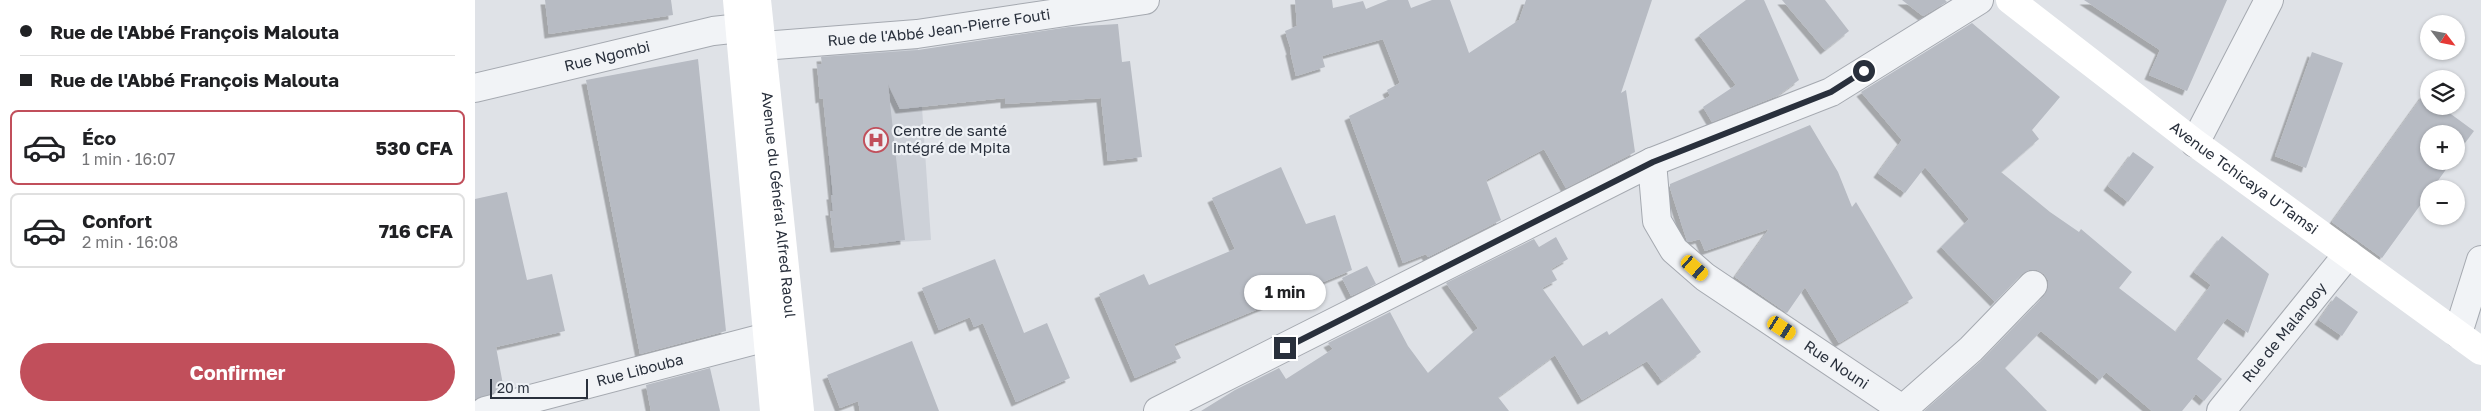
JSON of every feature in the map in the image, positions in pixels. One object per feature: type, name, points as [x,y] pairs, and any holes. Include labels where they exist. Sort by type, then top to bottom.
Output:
[{"type":"street","points":[[737,0],[774,411]]},
{"type":"street","name":"Avenue du Général Alfred Raoul","points":[[757,0],[800,411]]},
{"type":"street","name":"Rue de l'Abbé Jean-Pierre Fouti","points":[[762,46],[917,34],[1145,0]]},
{"type":"street","points":[[1161,410],[1653,162],[1831,92],[1979,0]]},
{"type":"street","points":[[2195,144],[2269,0]]},
{"type":"street","name":"Avenue Tchicaya U'Tamsi","points":[[2027,5],[2195,144],[2481,351]]},
{"type":"street","name":"Rue Ngombi","points":[[475,88],[713,31],[740,28]]},
{"type":"street","name":"Rue Nouni","points":[[1653,162],[1657,221],[1674,250],[1705,277],[1904,410]]},
{"type":"street","name":"Rue de Malangoy","points":[[2221,411],[2348,254]]},
{"type":"street","points":[[2458,333],[2481,260]]},
{"type":"street","points":[[1904,410],[1971,349],[2033,284]]},
{"type":"street","name":"Rue Libouba","points":[[485,411],[767,336]]},
{"type":"shaded area","name":"Centre de santé intégré de Mpita","points":[[917,34],[931,240],[834,246],[821,41]]},
{"type":"building","points":[[545,0],[671,0],[673,15],[549,34]]},
{"type":"building","points":[[1295,0],[1332,0],[1333,8],[1363,1],[1366,9],[1388,0],[1408,0],[1411,8],[1432,0],[1450,0],[1469,53],[1519,20],[1526,0],[1652,0],[1621,93],[1626,90],[1635,152],[1566,188],[1544,149],[1486,180],[1501,220],[1428,257],[1426,254],[1403,263],[1349,116],[1390,96],[1387,90],[1400,83],[1383,39],[1322,56],[1325,67],[1296,76],[1285,31],[1297,26]]},
{"type":"building","points":[[1746,0],[1764,0],[1799,80],[1777,96],[1712,122],[1703,107],[1736,85],[1699,35]]},
{"type":"building","points":[[1782,0],[1825,0],[1849,31],[1825,50]]},
{"type":"building","points":[[1902,0],[1945,0],[1947,2],[1923,16]]},
{"type":"building","points":[[2084,0],[2227,0],[2187,91],[2149,75],[2160,50]]},
{"type":"building","points":[[1972,23],[2060,97],[2032,130],[2039,139],[2001,172],[2050,212],[2079,232],[2081,229],[2132,272],[2119,288],[2176,332],[2211,285],[2194,272],[2222,236],[2269,274],[2248,333],[2227,318],[2197,359],[2222,379],[2204,401],[2196,394],[2182,411],[2152,411],[2106,372],[2100,380],[2041,331],[2005,368],[2047,411],[1924,411],[1982,360],[2044,296],[2048,288],[2048,280],[2044,274],[2037,270],[2029,270],[2022,274],[1995,302],[1941,247],[1969,219],[1925,167],[1905,193],[1878,173],[1902,140],[1861,92]]},
{"type":"building","points":[[1118,24],[1122,62],[1130,61],[1142,157],[1108,161],[1101,98],[1005,104],[1005,98],[900,109],[888,84],[905,240],[835,248],[830,211],[833,211],[831,195],[833,195],[823,98],[820,99],[817,64],[822,64],[821,57],[918,50],[1069,27]]},
{"type":"building","points":[[2312,52],[2343,63],[2306,168],[2275,156]]},
{"type":"building","points":[[698,59],[726,331],[640,354],[586,80]]},
{"type":"building","points":[[2420,100],[2420,115],[2452,115],[2474,131],[2465,143],[2465,125],[2420,125],[2420,170],[2446,170],[2438,180],[2420,180],[2420,205],[2382,258],[2332,222]]},
{"type":"building","points":[[1810,125],[1838,172],[1852,207],[1856,202],[1913,298],[1839,343],[1805,287],[1787,313],[1735,277],[1769,229],[1705,251],[1700,239],[1687,241],[1670,188],[1670,184]]},
{"type":"building","points":[[2133,152],[2154,167],[2128,202],[2108,186]]},
{"type":"building","points":[[1281,167],[1306,224],[1335,215],[1352,270],[1174,344],[1181,358],[1135,378],[1099,294],[1144,274],[1149,285],[1235,249],[1212,198]]},
{"type":"building","points":[[507,192],[527,280],[552,274],[565,331],[496,347],[504,390],[475,399],[475,199]]},
{"type":"building","points":[[1556,237],[1568,259],[1551,269],[1557,280],[1542,288],[1583,346],[1607,331],[1609,335],[1662,298],[1701,352],[1662,381],[1647,361],[1582,400],[1555,355],[1498,397],[1509,411],[1201,411],[1235,390],[1279,368],[1286,379],[1333,349],[1328,343],[1390,312],[1408,346],[1428,373],[1478,328],[1446,283],[1534,239],[1539,247]]},
{"type":"building","points":[[995,259],[1024,333],[1047,323],[1070,378],[1016,402],[983,323],[974,327],[970,317],[939,330],[922,288]]},
{"type":"building","points":[[1367,266],[1376,284],[1351,296],[1342,278]]},
{"type":"building","points":[[2336,296],[2358,312],[2342,336],[2319,320]]},
{"type":"building","points":[[912,341],[939,411],[860,411],[858,401],[840,408],[827,375]]},
{"type":"building","points":[[710,368],[720,411],[651,411],[646,385]]},
{"type":"place","name":"Centre de santé intégré de Mpita","points":[[876,140]]},
{"type":"route","points":[[1285,348],[1653,162],[1831,92],[1864,71]]}]
